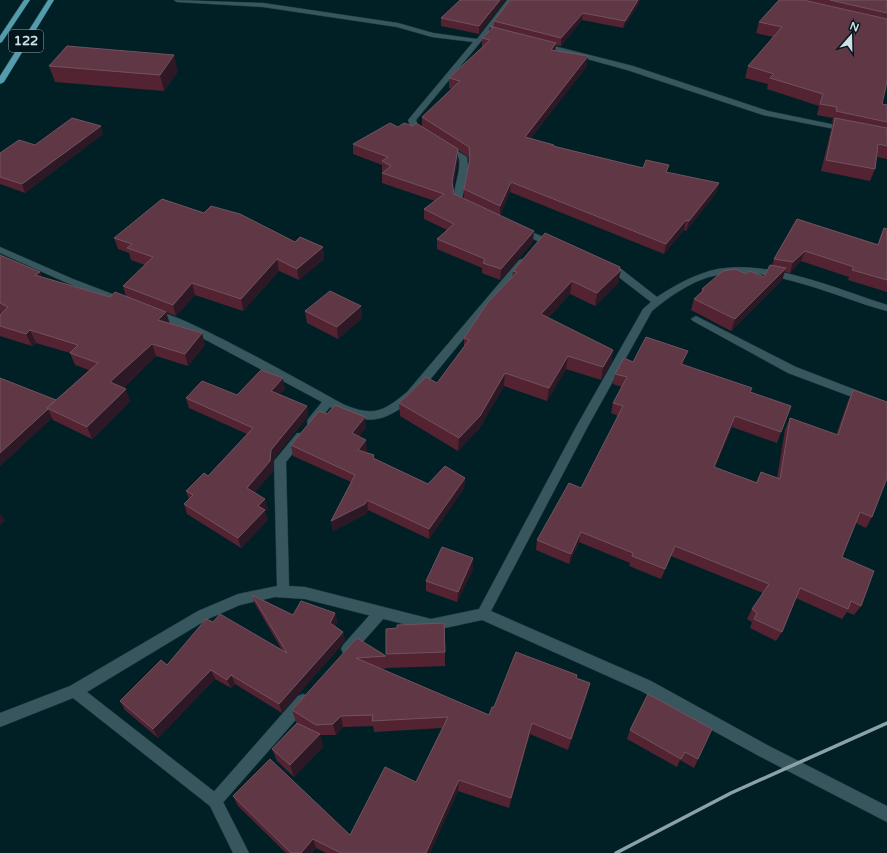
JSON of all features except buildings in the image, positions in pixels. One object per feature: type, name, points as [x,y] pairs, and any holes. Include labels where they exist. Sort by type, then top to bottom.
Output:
[{"type":"highway","name":"122","points":[[0,41],[27,0]]},
{"type":"highway","name":"122","points":[[0,82],[51,0]]},
{"type":"street","points":[[177,0],[263,6],[398,25],[432,35],[478,41]]},
{"type":"street","points":[[473,209],[458,201],[465,163],[463,157],[436,142],[414,127],[412,120],[478,41],[490,32],[510,0]]},
{"type":"street","points":[[530,42],[630,68],[766,113],[851,130]]},
{"type":"street","points":[[514,227],[539,242],[563,248]]},
{"type":"street","points":[[0,250],[70,281],[133,305]]},
{"type":"street","points":[[147,310],[191,327],[329,401],[365,416],[375,416],[392,410],[411,395],[527,256]]},
{"type":"street","points":[[598,261],[617,270],[657,302]]},
{"type":"street","points":[[483,614],[582,427],[648,309],[657,302],[688,284],[718,272],[741,271],[776,274],[887,308]]},
{"type":"street","points":[[696,319],[792,370],[887,406]]},
{"type":"street","points":[[283,592],[284,554],[280,461],[329,401]]},
{"type":"street","points":[[0,720],[76,692],[203,615],[238,600],[275,591],[305,593],[431,626],[483,614],[646,686],[764,751],[887,814]]},
{"type":"street","points":[[339,660],[380,613]]},
{"type":"street","points":[[215,801],[313,690]]},
{"type":"street","points":[[76,692],[215,801],[241,853]]},
{"type":"railway","points":[[616,853],[731,793],[887,723]]}]
